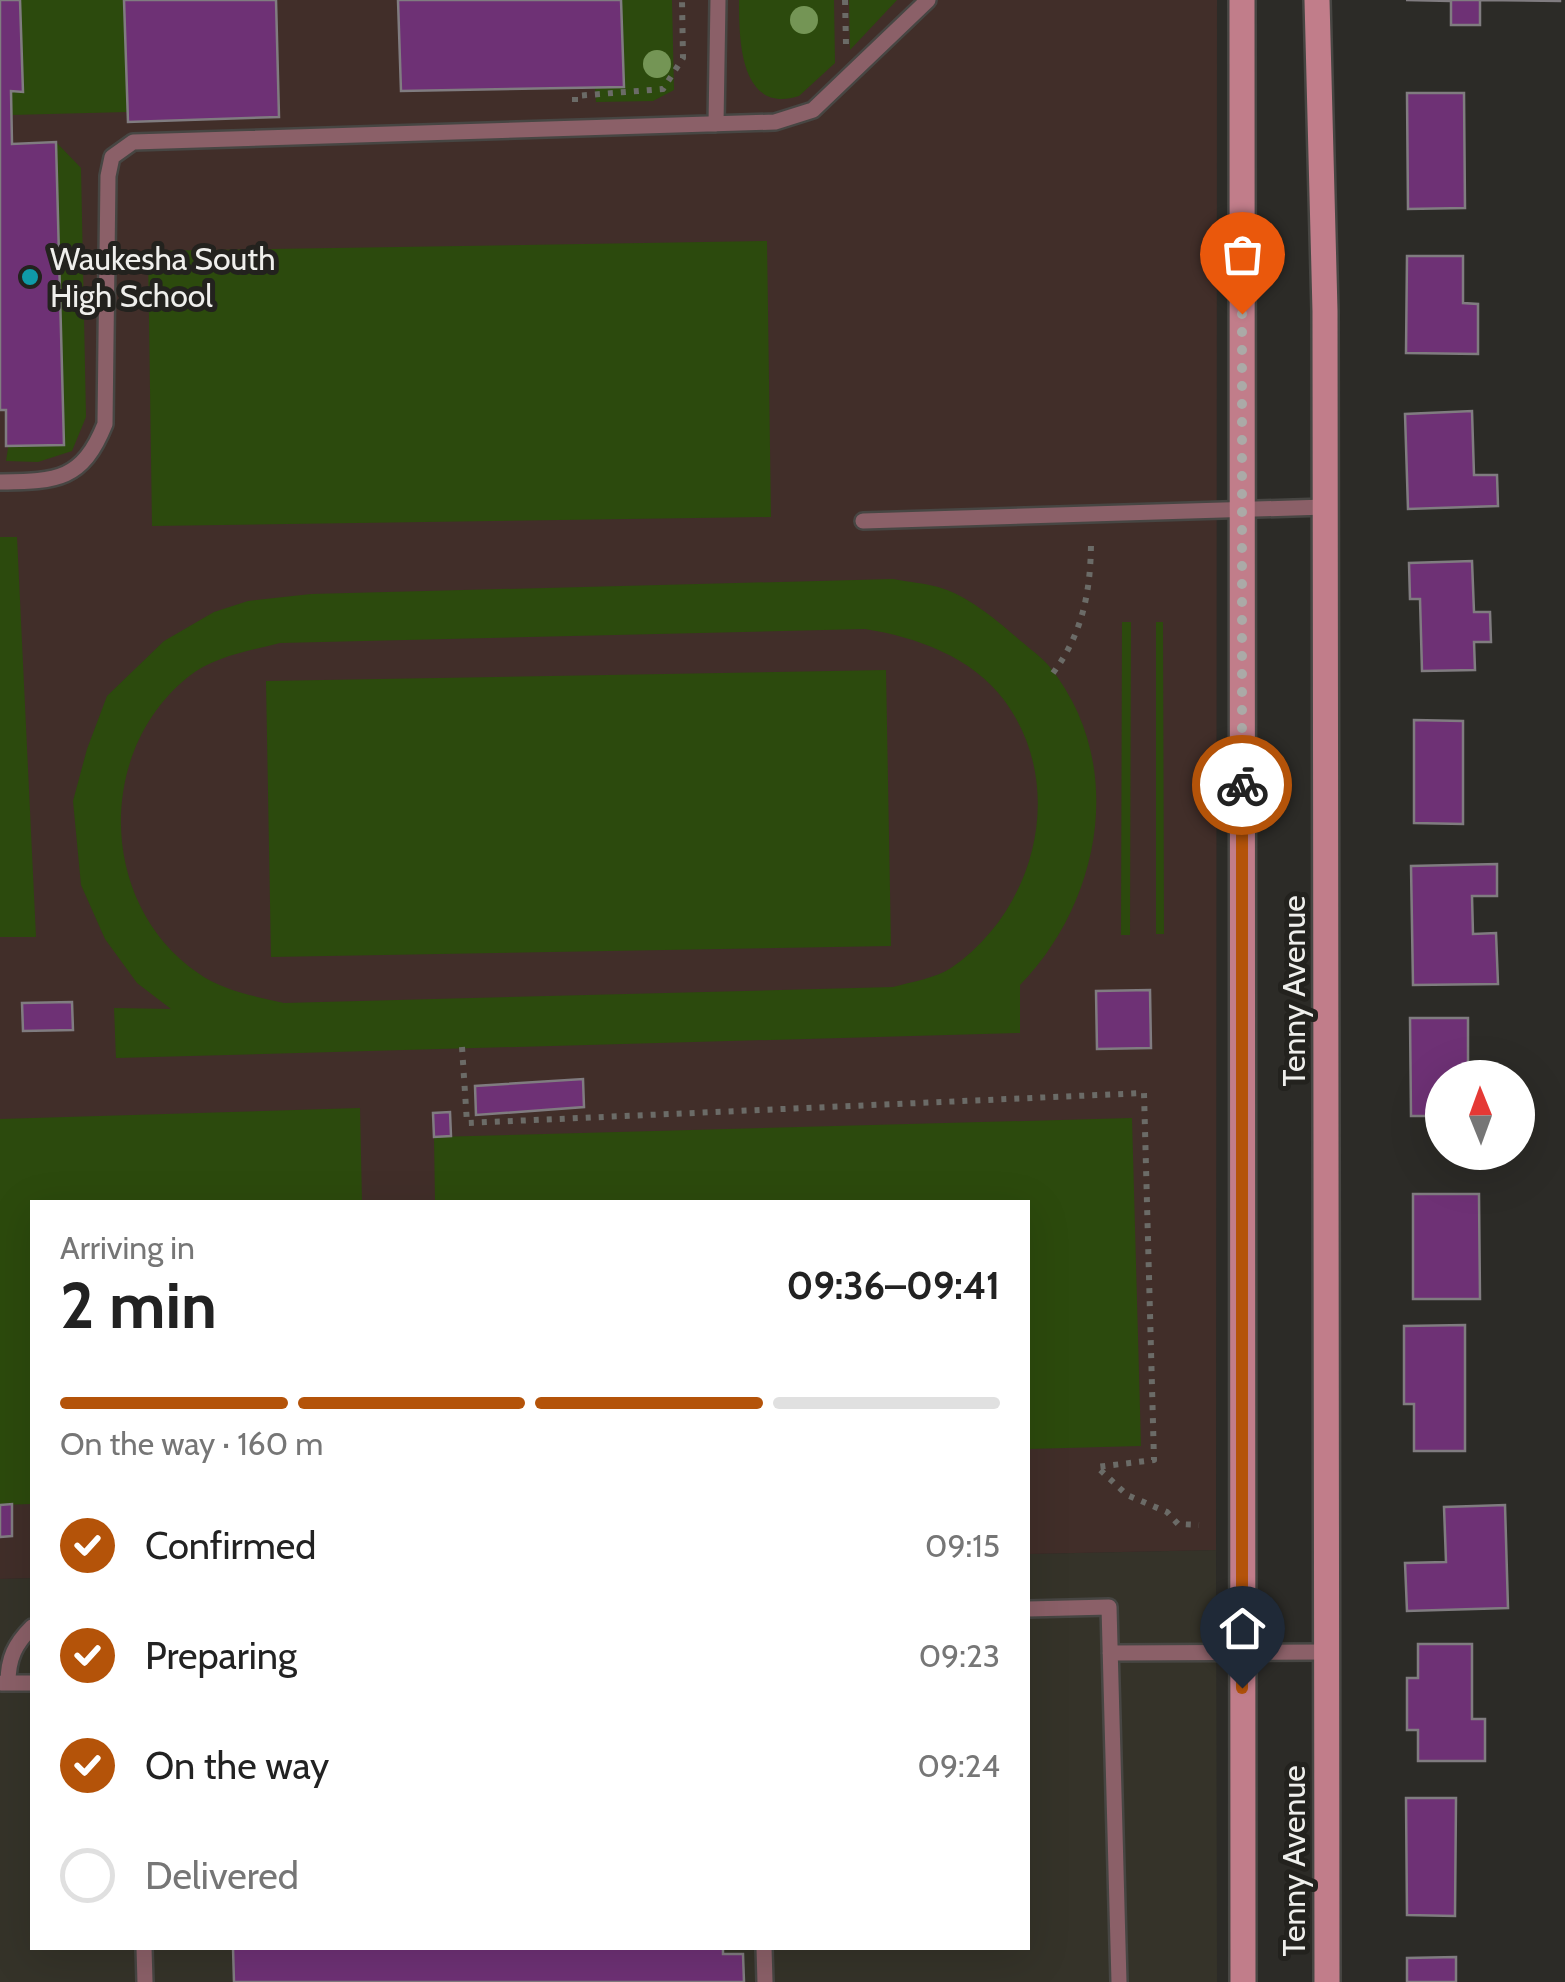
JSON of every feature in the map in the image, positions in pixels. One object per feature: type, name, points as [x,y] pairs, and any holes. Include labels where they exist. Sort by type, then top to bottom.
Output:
[{"type":"street","name":"Tenny Avenue","points":[[1242,0],[1243,1982]]},
{"type":"street","name":"Tenny Avenue","points":[[1318,0],[1325,507],[1327,1982]]},
{"type":"lane","points":[[716,124],[718,0]]},
{"type":"lane","points":[[0,482],[48,481],[72,473],[94,452],[106,424],[108,176],[112,157],[133,142],[775,122],[813,110],[928,0]]},
{"type":"lane","points":[[862,521],[1325,507]]},
{"type":"lane","points":[[1030,1609],[1110,1607],[1119,1982]]},
{"type":"lane","points":[[30,1629],[18,1642],[4,1683],[30,1682]]},
{"type":"lane","points":[[1110,1653],[1327,1652]]},
{"type":"lane","points":[[144,1950],[145,1982]]},
{"type":"lane","points":[[764,1950],[766,1982]]},
{"type":"path","points":[[576,128],[574,96],[663,88],[683,58],[682,0]]},
{"type":"path","points":[[1053,672],[1072,646],[1085,611],[1091,514]]},
{"type":"path","points":[[462,1047],[466,1124],[1144,1093],[1154,1460],[1097,1467],[1127,1495],[1167,1512],[1178,1524],[1198,1525]]},
{"type":"shaded area","name":"Waukesha South High School","points":[[0,0],[1217,0],[1216,1550],[1030,1554],[1030,1200],[30,1200],[30,1578],[0,1579]]},
{"type":"shaded area","points":[[1216,1550],[1217,1982],[0,1982],[0,1579],[30,1578],[30,1950],[1030,1950],[1030,1554]]},
{"type":"green space","points":[[20,0],[124,0],[127,112],[11,115],[11,91],[23,91]]},
{"type":"green space","points":[[621,0],[672,0],[674,90],[653,101],[596,102],[595,87],[624,86]]},
{"type":"green space","points":[[739,0],[834,0],[835,63],[799,96],[779,99],[764,94],[746,69]]},
{"type":"green space","points":[[849,0],[897,0],[850,50]]},
{"type":"green space","points":[[56,142],[81,168],[86,417],[72,451],[38,462],[6,461]]},
{"type":"green space","points":[[767,241],[771,517],[152,526],[148,251]]},
{"type":"green space","points":[[0,537],[17,537],[36,937],[0,937]]},
{"type":"green space","points":[[893,579],[938,587],[969,601],[1049,666],[1074,704],[1089,745],[1096,788],[1094,831],[1086,873],[1070,914],[1048,951],[1020,985],[1020,1033],[116,1058],[114,1008],[171,1009],[137,983],[105,939],[81,885],[73,801],[107,696],[164,641],[214,612],[248,601],[311,594]],"holes":[[[865,629],[942,651],[991,685],[1024,734],[1035,770],[1038,807],[1033,844],[1022,880],[1004,914],[980,943],[951,968],[931,977],[893,987],[284,1003],[228,989],[198,973],[165,944],[142,909],[127,869],[121,828],[124,786],[136,745],[158,708],[188,677],[232,655],[280,643]]]},
{"type":"green space","points":[[1122,622],[1131,622],[1130,935],[1121,935]]},
{"type":"green space","points":[[1156,622],[1163,622],[1164,934],[1156,934]]},
{"type":"green space","points":[[886,670],[891,946],[271,957],[266,681]]},
{"type":"green space","points":[[360,1108],[362,1200],[30,1200],[30,1504],[0,1505],[0,1119]]},
{"type":"green space","points":[[1132,1118],[1141,1446],[1030,1449],[1030,1200],[435,1200],[434,1137]]},
{"type":"building","name":"Waukesha South High School","points":[[0,0],[20,0],[23,92],[11,91],[12,144],[56,142],[64,445],[6,446],[6,410],[0,410]]},
{"type":"building","points":[[124,0],[276,0],[279,117],[128,122]]},
{"type":"building","points":[[398,0],[621,0],[624,87],[401,91]]},
{"type":"building","points":[[1406,0],[1480,0],[1480,25],[1451,25],[1451,1]]},
{"type":"building","points":[[1407,93],[1464,93],[1465,208],[1408,209]]},
{"type":"building","points":[[1407,256],[1463,256],[1463,303],[1478,304],[1478,354],[1406,353]]},
{"type":"building","points":[[1472,411],[1474,475],[1497,475],[1498,506],[1408,509],[1405,414]]},
{"type":"building","points":[[1472,561],[1474,612],[1490,612],[1491,642],[1474,642],[1475,670],[1422,671],[1420,599],[1410,599],[1409,563]]},
{"type":"building","points":[[1414,720],[1463,721],[1463,824],[1414,823]]},
{"type":"building","points":[[1497,864],[1497,896],[1472,896],[1473,934],[1496,933],[1498,984],[1413,985],[1411,866]]},
{"type":"building","points":[[1150,990],[1151,1048],[1097,1049],[1096,991]]},
{"type":"building","points":[[72,1002],[73,1030],[23,1031],[22,1003]]},
{"type":"building","points":[[1410,1018],[1468,1018],[1468,1060],[1425,1060],[1425,1116],[1411,1116]]},
{"type":"building","points":[[583,1079],[584,1107],[476,1115],[475,1086]]},
{"type":"building","points":[[450,1112],[451,1136],[434,1137],[433,1113]]},
{"type":"building","points":[[1413,1194],[1479,1194],[1480,1299],[1413,1299]]},
{"type":"building","points":[[1465,1325],[1465,1451],[1414,1451],[1414,1404],[1404,1404],[1404,1326]]},
{"type":"building","points":[[12,1504],[12,1536],[0,1537],[0,1505]]},
{"type":"building","points":[[1505,1505],[1508,1608],[1407,1611],[1405,1563],[1446,1562],[1444,1507]]},
{"type":"building","points":[[1418,1644],[1472,1644],[1472,1719],[1485,1719],[1485,1761],[1418,1761],[1418,1730],[1407,1730],[1407,1678],[1418,1678]]},
{"type":"building","points":[[1406,1798],[1456,1798],[1455,1916],[1407,1915]]},
{"type":"building","points":[[233,1950],[723,1950],[723,1954],[743,1954],[744,1982],[234,1982]]},
{"type":"building","points":[[1456,1957],[1456,1982],[1407,1982],[1407,1958]]},
{"type":"way so far","points":[[1242,314],[1242,785]]},
{"type":"place","name":"Waukesha South High School","points":[[30,277]]},
{"type":"route","points":[[1242,785],[1242,1688]]}]
